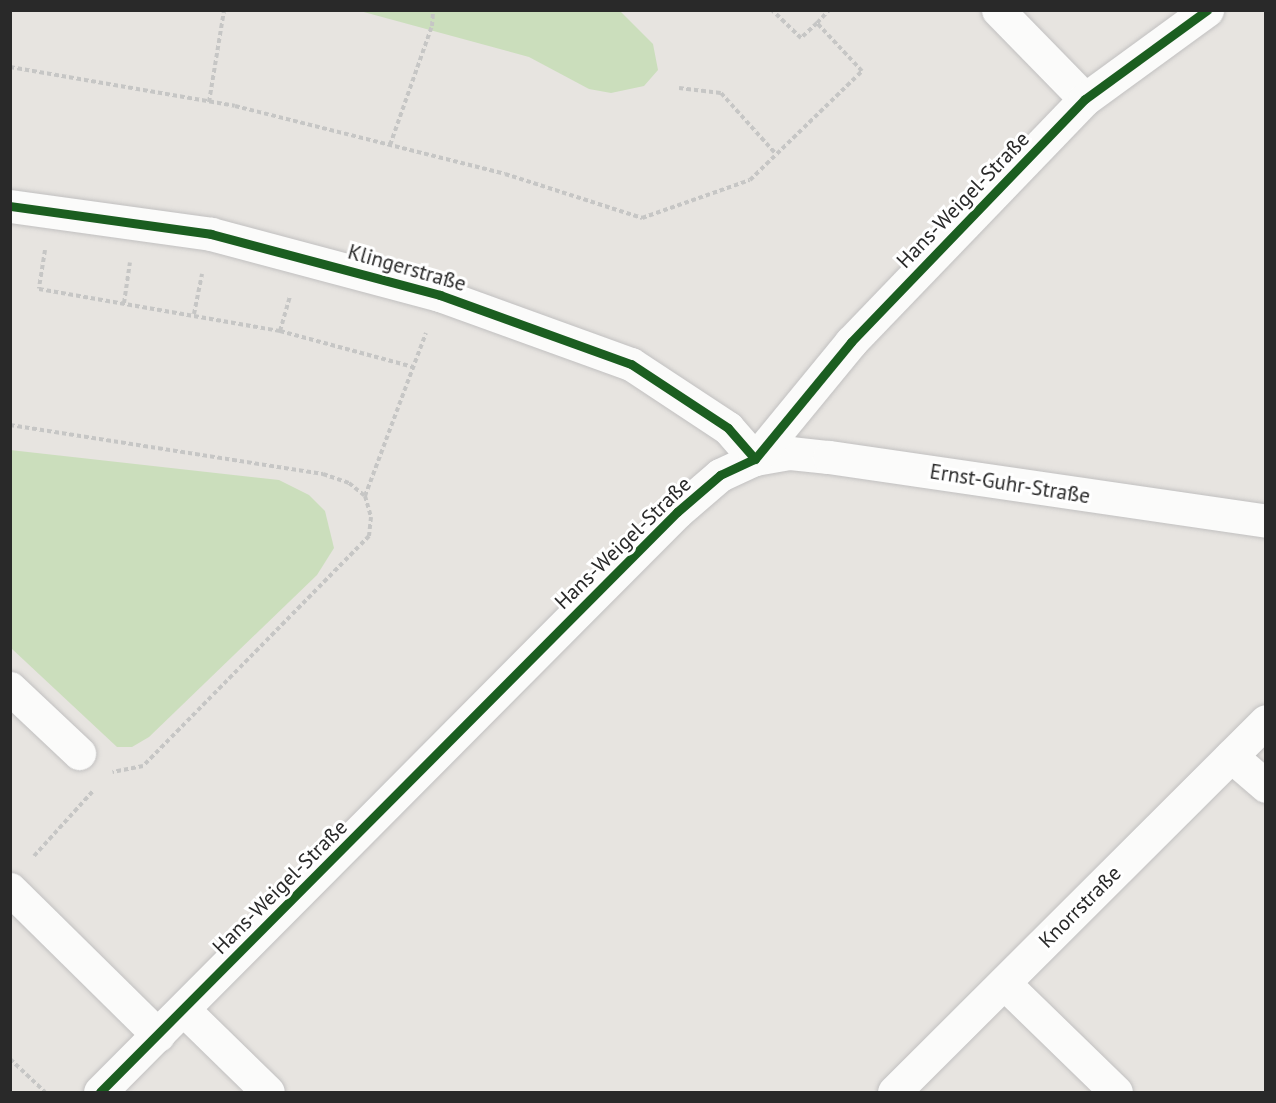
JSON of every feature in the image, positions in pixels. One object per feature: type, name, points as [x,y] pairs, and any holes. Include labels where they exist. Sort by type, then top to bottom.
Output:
[{"type":"street","points":[[998,10],[1085,99]]},
{"type":"street","name":"Hans-Weigel-Straße","points":[[100,1092],[184,1010],[676,512],[720,475],[755,459],[851,342],[1085,99],[1207,10]]},
{"type":"street","name":"Klingerstraße","points":[[10,206],[211,234],[440,295],[630,363],[728,428],[755,459]]},
{"type":"street","name":"Ernst-Guhr-Straße","points":[[755,459],[790,453],[829,457],[1266,521]]},
{"type":"street","points":[[10,688],[79,753]]},
{"type":"street","name":"Knorrstraße","points":[[894,1092],[1266,721]]},
{"type":"street","points":[[1231,756],[1266,786]]},
{"type":"street","points":[[18,877],[158,1035]]},
{"type":"street","points":[[1004,983],[1116,1092]]},
{"type":"street","points":[[184,1010],[268,1092]]},
{"type":"path","points":[[209,102],[224,10]]},
{"type":"path","points":[[390,145],[432,26],[433,10]]},
{"type":"path","points":[[772,10],[801,38],[829,10]]},
{"type":"path","points":[[10,67],[209,102],[390,145],[505,174],[642,218],[750,180],[862,71],[817,23]]},
{"type":"path","points":[[679,88],[721,93],[776,154]]},
{"type":"path","points":[[39,289],[280,331],[414,367]]},
{"type":"path","points":[[365,496],[440,295]]},
{"type":"path","points":[[10,425],[323,474],[349,483],[365,496],[371,517],[369,536],[143,766],[110,772],[79,753]]},
{"type":"path","points":[[18,877],[94,789]]},
{"type":"path","points":[[10,1059],[45,1092]]},
{"type":"green space","points":[[360,11],[620,11],[653,44],[658,70],[644,86],[611,93],[589,89],[529,57]]},
{"type":"green space","points":[[10,450],[279,480],[309,495],[325,511],[334,548],[317,575],[149,737],[132,747],[117,747],[11,648]]},
{"type":"cycle path","points":[[100,1092],[677,512],[720,475],[755,459],[851,342],[1085,99],[1207,10]]},
{"type":"cycle path","points":[[10,206],[211,234],[440,295],[631,364],[728,428],[755,459]]}]
